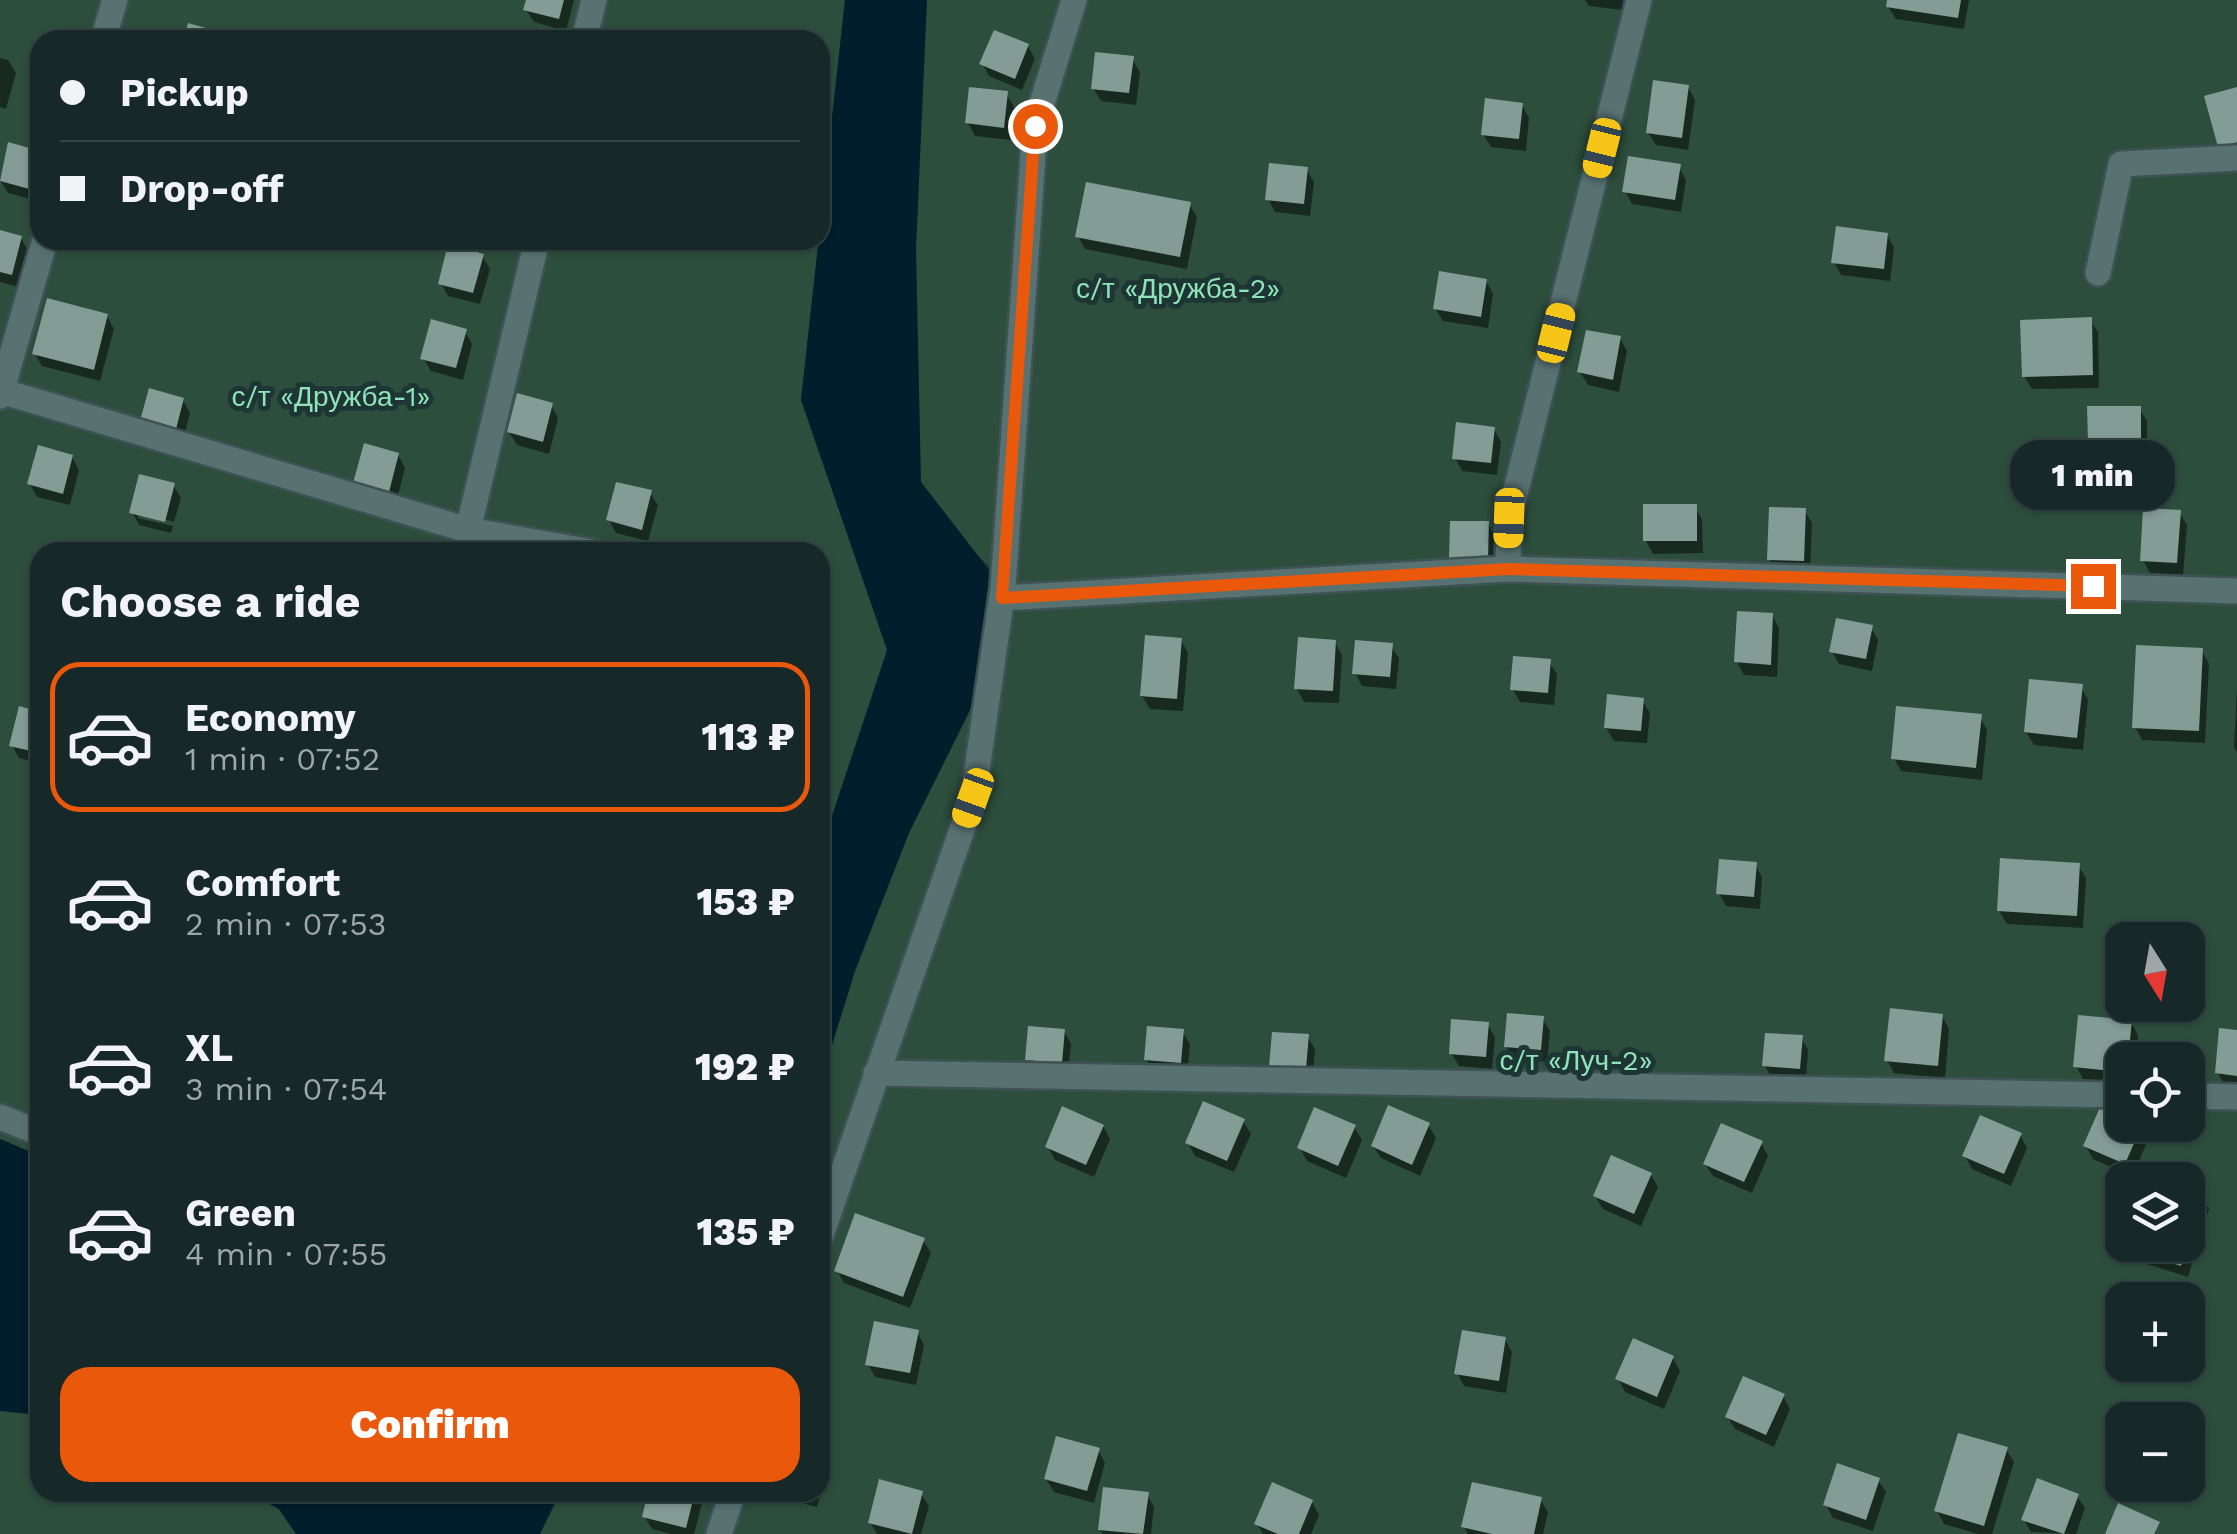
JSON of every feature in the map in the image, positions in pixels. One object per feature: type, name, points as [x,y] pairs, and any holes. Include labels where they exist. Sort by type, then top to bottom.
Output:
[{"type":"street","points":[[106,30],[115,0]]},
{"type":"street","points":[[586,30],[594,0]]},
{"type":"street","points":[[830,1209],[973,798],[1002,598],[1035,126],[1074,0]]},
{"type":"street","points":[[1508,569],[1509,518],[1639,0]]},
{"type":"street","points":[[2098,273],[2122,164],[2237,158]]},
{"type":"street","points":[[42,250],[1,393],[468,541],[535,250]]},
{"type":"street","points":[[1002,598],[1508,569],[2237,591]]},
{"type":"street","points":[[876,1073],[2105,1095]]},
{"type":"street","points":[[2205,1096],[2237,1097]]},
{"type":"street","points":[[0,1117],[30,1129]]},
{"type":"street","points":[[719,1534],[730,1502]]},
{"type":"green space","name":"с/т «Дружба-1»","points":[[0,0],[845,0],[830,136],[830,30],[30,30],[30,250],[818,250],[801,400],[894,643],[830,840],[830,542],[30,542],[30,1152],[0,1139]]},
{"type":"green space","name":"с/т «Дружба-2»","points":[[921,0],[2237,0],[2237,583],[1504,564],[1011,584],[901,492]]},
{"type":"green space","name":"с/т «Луч-2»","points":[[1505,583],[2237,597],[2237,1534],[540,1534],[556,1502],[830,1502],[830,965],[1011,611]]},
{"type":"green space","points":[[0,1411],[30,1414],[30,1502],[266,1502],[279,1509],[296,1534],[0,1534]]},
{"type":"water","points":[[845,0],[927,0],[916,249],[921,482],[1003,588],[992,666],[909,833],[855,971],[830,1052],[830,822],[887,650],[801,400],[818,250],[830,250],[830,136]]},
{"type":"water","points":[[0,1139],[30,1152],[30,1414],[0,1411]]},
{"type":"water","points":[[266,1502],[554,1502],[540,1534],[296,1534],[279,1509]]},
{"type":"building","points":[[526,0],[564,0],[559,19],[523,10]]},
{"type":"building","points":[[1887,0],[1961,0],[1958,18],[1886,7]]},
{"type":"building","points":[[188,23],[213,30],[186,30]]},
{"type":"building","points":[[994,30],[1029,44],[1015,79],[979,64]]},
{"type":"building","points":[[1095,52],[1134,56],[1129,93],[1091,89]]},
{"type":"building","points":[[1653,80],[1689,85],[1682,138],[1646,133]]},
{"type":"building","points":[[969,87],[1008,91],[1004,128],[965,123]]},
{"type":"building","points":[[2237,87],[2237,142],[2218,147],[2204,96]]},
{"type":"building","points":[[1485,98],[1523,103],[1519,139],[1481,135]]},
{"type":"building","points":[[8,142],[30,148],[30,189],[0,181]]},
{"type":"building","points":[[1628,156],[1681,164],[1675,200],[1622,192]]},
{"type":"building","points":[[1269,163],[1308,167],[1304,204],[1265,200]]},
{"type":"building","points":[[1086,182],[1191,202],[1180,257],[1075,237]]},
{"type":"building","points":[[1836,226],[1888,233],[1884,269],[1831,263]]},
{"type":"building","points":[[0,230],[22,236],[12,275],[0,272]]},
{"type":"building","points":[[446,250],[484,254],[473,293],[438,284]]},
{"type":"building","points":[[1439,271],[1487,279],[1481,317],[1433,309]]},
{"type":"building","points":[[47,298],[108,314],[94,370],[32,354]]},
{"type":"building","points":[[2092,317],[2093,375],[2022,377],[2020,320]]},
{"type":"building","points":[[431,319],[467,329],[456,368],[420,359]]},
{"type":"building","points":[[1586,330],[1621,336],[1613,380],[1577,372]]},
{"type":"building","points":[[149,388],[184,398],[174,437],[138,428]]},
{"type":"building","points":[[517,393],[553,403],[543,442],[507,432]]},
{"type":"building","points":[[2087,406],[2141,406],[2141,442],[2088,443]]},
{"type":"building","points":[[1456,422],[1495,427],[1491,463],[1452,459]]},
{"type":"building","points":[[364,443],[399,453],[389,492],[353,483]]},
{"type":"building","points":[[38,445],[73,455],[63,494],[27,484]]},
{"type":"building","points":[[139,474],[175,483],[165,522],[129,513]]},
{"type":"building","points":[[616,482],[652,490],[642,530],[606,520]]},
{"type":"building","points":[[1643,504],[1697,504],[1697,541],[1643,541]]},
{"type":"building","points":[[1769,507],[1806,508],[1804,561],[1767,560]]},
{"type":"building","points":[[2143,508],[2181,510],[2177,563],[2140,561]]},
{"type":"building","points":[[1450,521],[1489,521],[1488,559],[1449,558]]},
{"type":"building","points":[[1737,611],[1773,613],[1771,665],[1734,662]]},
{"type":"building","points":[[1836,618],[1873,625],[1866,659],[1829,652]]},
{"type":"building","points":[[1145,635],[1182,638],[1177,699],[1140,696]]},
{"type":"building","points":[[1298,637],[1336,640],[1333,691],[1294,689]]},
{"type":"building","points":[[1355,640],[1393,643],[1390,677],[1352,674]]},
{"type":"building","points":[[2136,645],[2203,648],[2199,731],[2132,728]]},
{"type":"building","points":[[1513,656],[1551,659],[1548,693],[1510,690]]},
{"type":"building","points":[[2029,679],[2083,684],[2077,738],[2024,732]]},
{"type":"building","points":[[1607,694],[1644,698],[1641,731],[1604,728]]},
{"type":"building","points":[[19,706],[30,709],[30,751],[9,746]]},
{"type":"building","points":[[1896,706],[1982,714],[1976,768],[1891,759]]},
{"type":"building","points":[[2000,858],[2080,863],[2077,916],[1997,911]]},
{"type":"building","points":[[1719,859],[1757,862],[1754,897],[1716,894]]},
{"type":"building","points":[[1890,1008],[1943,1014],[1938,1066],[1884,1061]]},
{"type":"building","points":[[1507,1013],[1544,1016],[1541,1050],[1504,1047]]},
{"type":"building","points":[[2078,1015],[2105,1018],[2105,1022],[2132,1022],[2130,1042],[2105,1042],[2105,1070],[2073,1067]]},
{"type":"building","points":[[1451,1019],[1489,1022],[1486,1057],[1449,1054]]},
{"type":"building","points":[[1028,1026],[1065,1029],[1062,1063],[1025,1060]]},
{"type":"building","points":[[1147,1026],[1184,1029],[1181,1063],[1144,1060]]},
{"type":"building","points":[[2219,1028],[2237,1030],[2237,1076],[2215,1073]]},
{"type":"building","points":[[1272,1032],[1309,1034],[1306,1069],[1269,1066]]},
{"type":"building","points":[[1765,1033],[1803,1035],[1800,1069],[1762,1066]]},
{"type":"building","points":[[1203,1101],[1245,1119],[1227,1161],[1185,1143]]},
{"type":"building","points":[[1388,1105],[1430,1123],[1412,1165],[1371,1146]]},
{"type":"building","points":[[2101,1105],[2105,1107],[2105,1142],[2135,1142],[2126,1162],[2083,1146]]},
{"type":"building","points":[[1062,1106],[1104,1125],[1086,1165],[1045,1147]]},
{"type":"building","points":[[1314,1107],[1356,1125],[1338,1166],[1297,1148]]},
{"type":"building","points":[[1980,1115],[2022,1133],[2004,1174],[1962,1156]]},
{"type":"building","points":[[1721,1123],[1763,1141],[1744,1182],[1703,1164]]},
{"type":"building","points":[[1611,1155],[1652,1173],[1634,1214],[1593,1196]]},
{"type":"building","points":[[855,1213],[925,1238],[903,1297],[834,1271]]},
{"type":"building","points":[[874,1321],[919,1330],[910,1373],[865,1365]]},
{"type":"building","points":[[1462,1330],[1506,1337],[1499,1381],[1454,1374]]},
{"type":"building","points":[[1633,1338],[1674,1356],[1657,1397],[1615,1379]]},
{"type":"building","points":[[1743,1376],[1785,1394],[1766,1435],[1725,1417]]},
{"type":"building","points":[[1958,1433],[2008,1447],[1984,1526],[1934,1511]]},
{"type":"building","points":[[1056,1436],[1100,1448],[1087,1491],[1044,1479]]},
{"type":"building","points":[[1837,1463],[1880,1478],[1866,1520],[1823,1505]]},
{"type":"building","points":[[2037,1478],[2079,1494],[2064,1534],[2021,1520]]},
{"type":"building","points":[[879,1479],[923,1491],[912,1534],[868,1523]]},
{"type":"building","points":[[1272,1482],[1313,1500],[1299,1534],[1278,1534],[1254,1524]]},
{"type":"building","points":[[1472,1482],[1542,1497],[1534,1534],[1492,1534],[1461,1527]]},
{"type":"building","points":[[1103,1487],[1149,1492],[1143,1534],[1098,1530]]},
{"type":"building","points":[[646,1502],[692,1502],[686,1528],[642,1517]]},
{"type":"building","points":[[2118,1503],[2160,1522],[2154,1534],[2105,1534]]},
{"type":"route","points":[[1035,126],[1002,598],[1508,569],[2093,586]]}]
